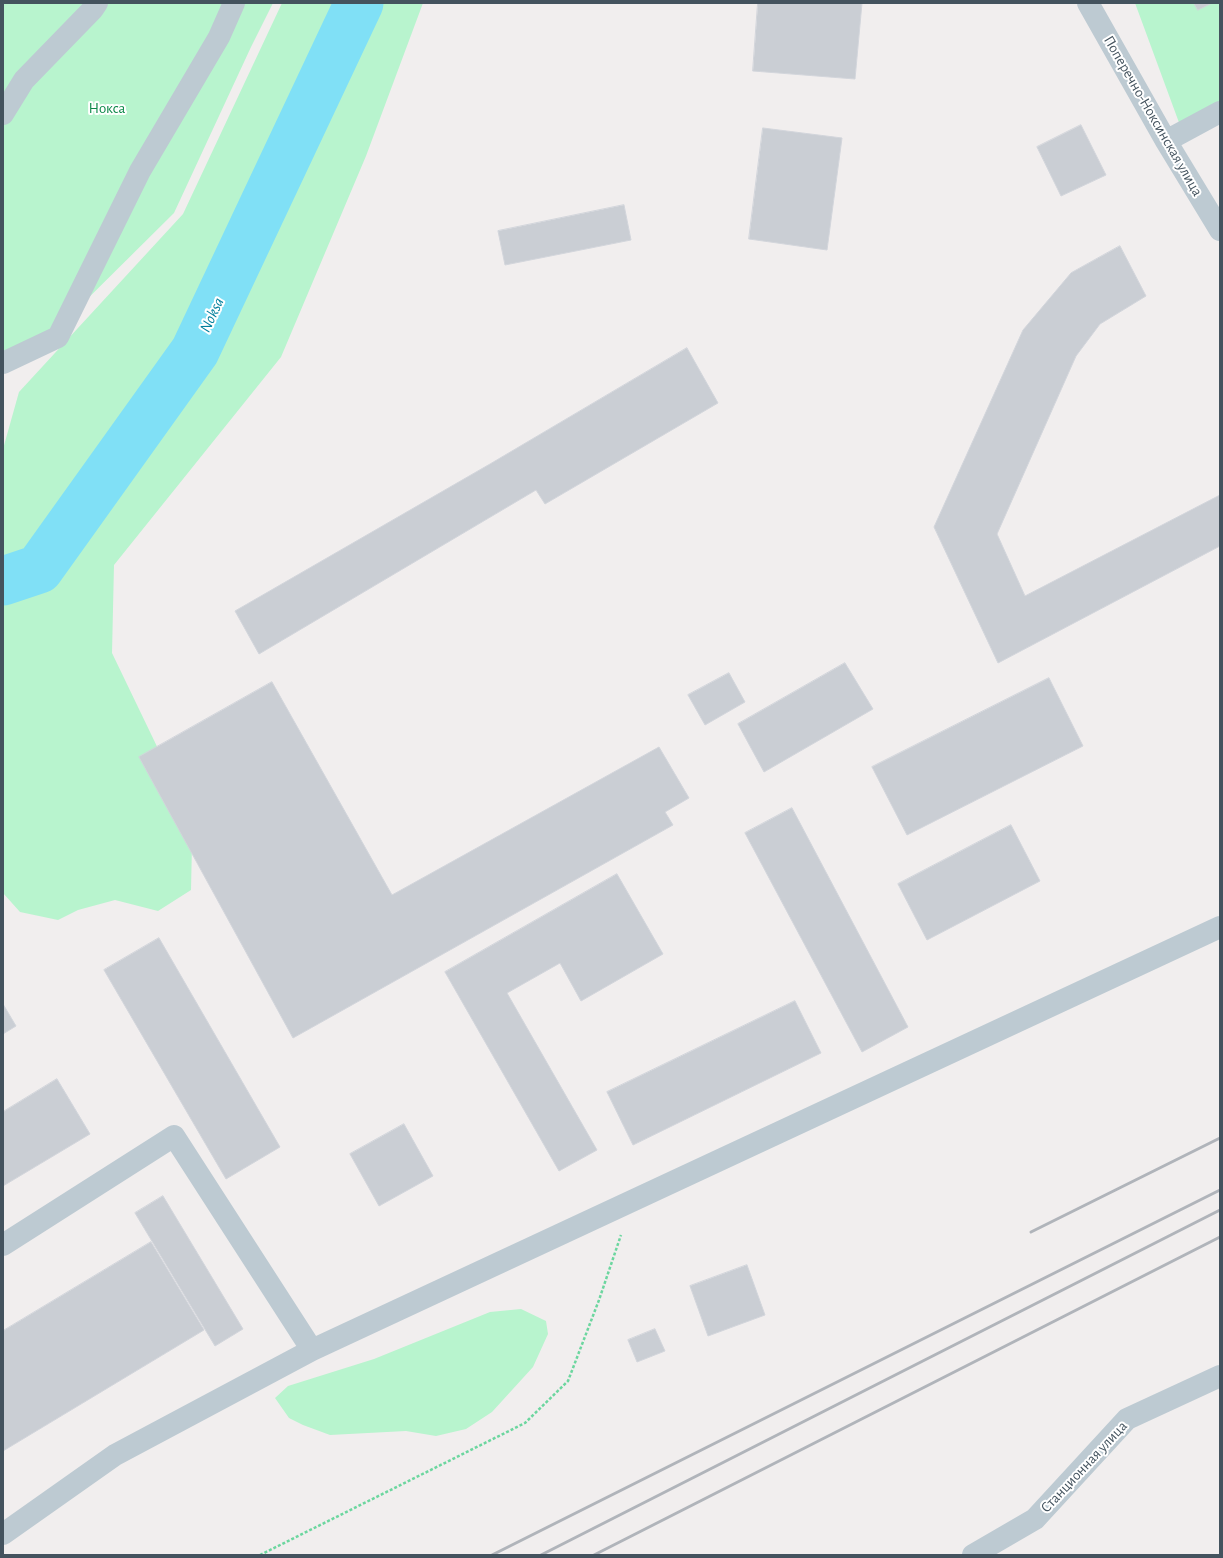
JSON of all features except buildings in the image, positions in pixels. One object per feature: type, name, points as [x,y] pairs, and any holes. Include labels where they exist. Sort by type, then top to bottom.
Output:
[{"type":"street","points":[[3,114],[24,80],[93,10],[97,3]]},
{"type":"street","points":[[3,363],[58,337],[140,171],[219,38],[234,3]]},
{"type":"street","name":"Поперечно-Ноксинская улица","points":[[1088,3],[1166,141],[1220,230]]},
{"type":"street","points":[[1166,141],[1220,112]]},
{"type":"street","points":[[3,1534],[115,1455],[312,1350],[1220,927]]},
{"type":"street","points":[[3,1245],[174,1136],[312,1350]]},
{"type":"street","name":"Станционная улица","points":[[973,1555],[1035,1519],[1127,1419],[1220,1376]]},
{"type":"path","points":[[260,1555],[525,1423],[568,1381],[599,1300],[633,1201]]},
{"type":"green space","name":"Нокса","points":[[3,3],[273,3],[174,213],[56,330],[3,353]]},
{"type":"green space","points":[[282,3],[423,3],[366,156],[281,357],[114,565],[112,653],[176,786],[192,844],[191,890],[158,911],[115,900],[78,910],[58,920],[20,912],[3,893],[3,449],[19,392],[183,214]]},
{"type":"green space","points":[[1135,3],[1220,3],[1220,106],[1181,128]]},
{"type":"green space","points":[[521,1309],[546,1321],[548,1334],[533,1367],[492,1412],[466,1429],[436,1436],[406,1431],[330,1435],[289,1418],[275,1398],[288,1386],[374,1359],[490,1312]]},
{"type":"waterway","name":"Noksa","points":[[3,581],[39,569],[195,351],[359,3]]},
{"type":"railway","points":[[1031,1232],[1220,1138]]},
{"type":"railway","points":[[492,1555],[1220,1190]]},
{"type":"railway","points":[[541,1555],[1220,1210]]},
{"type":"railway","points":[[594,1555],[1220,1237]]}]
